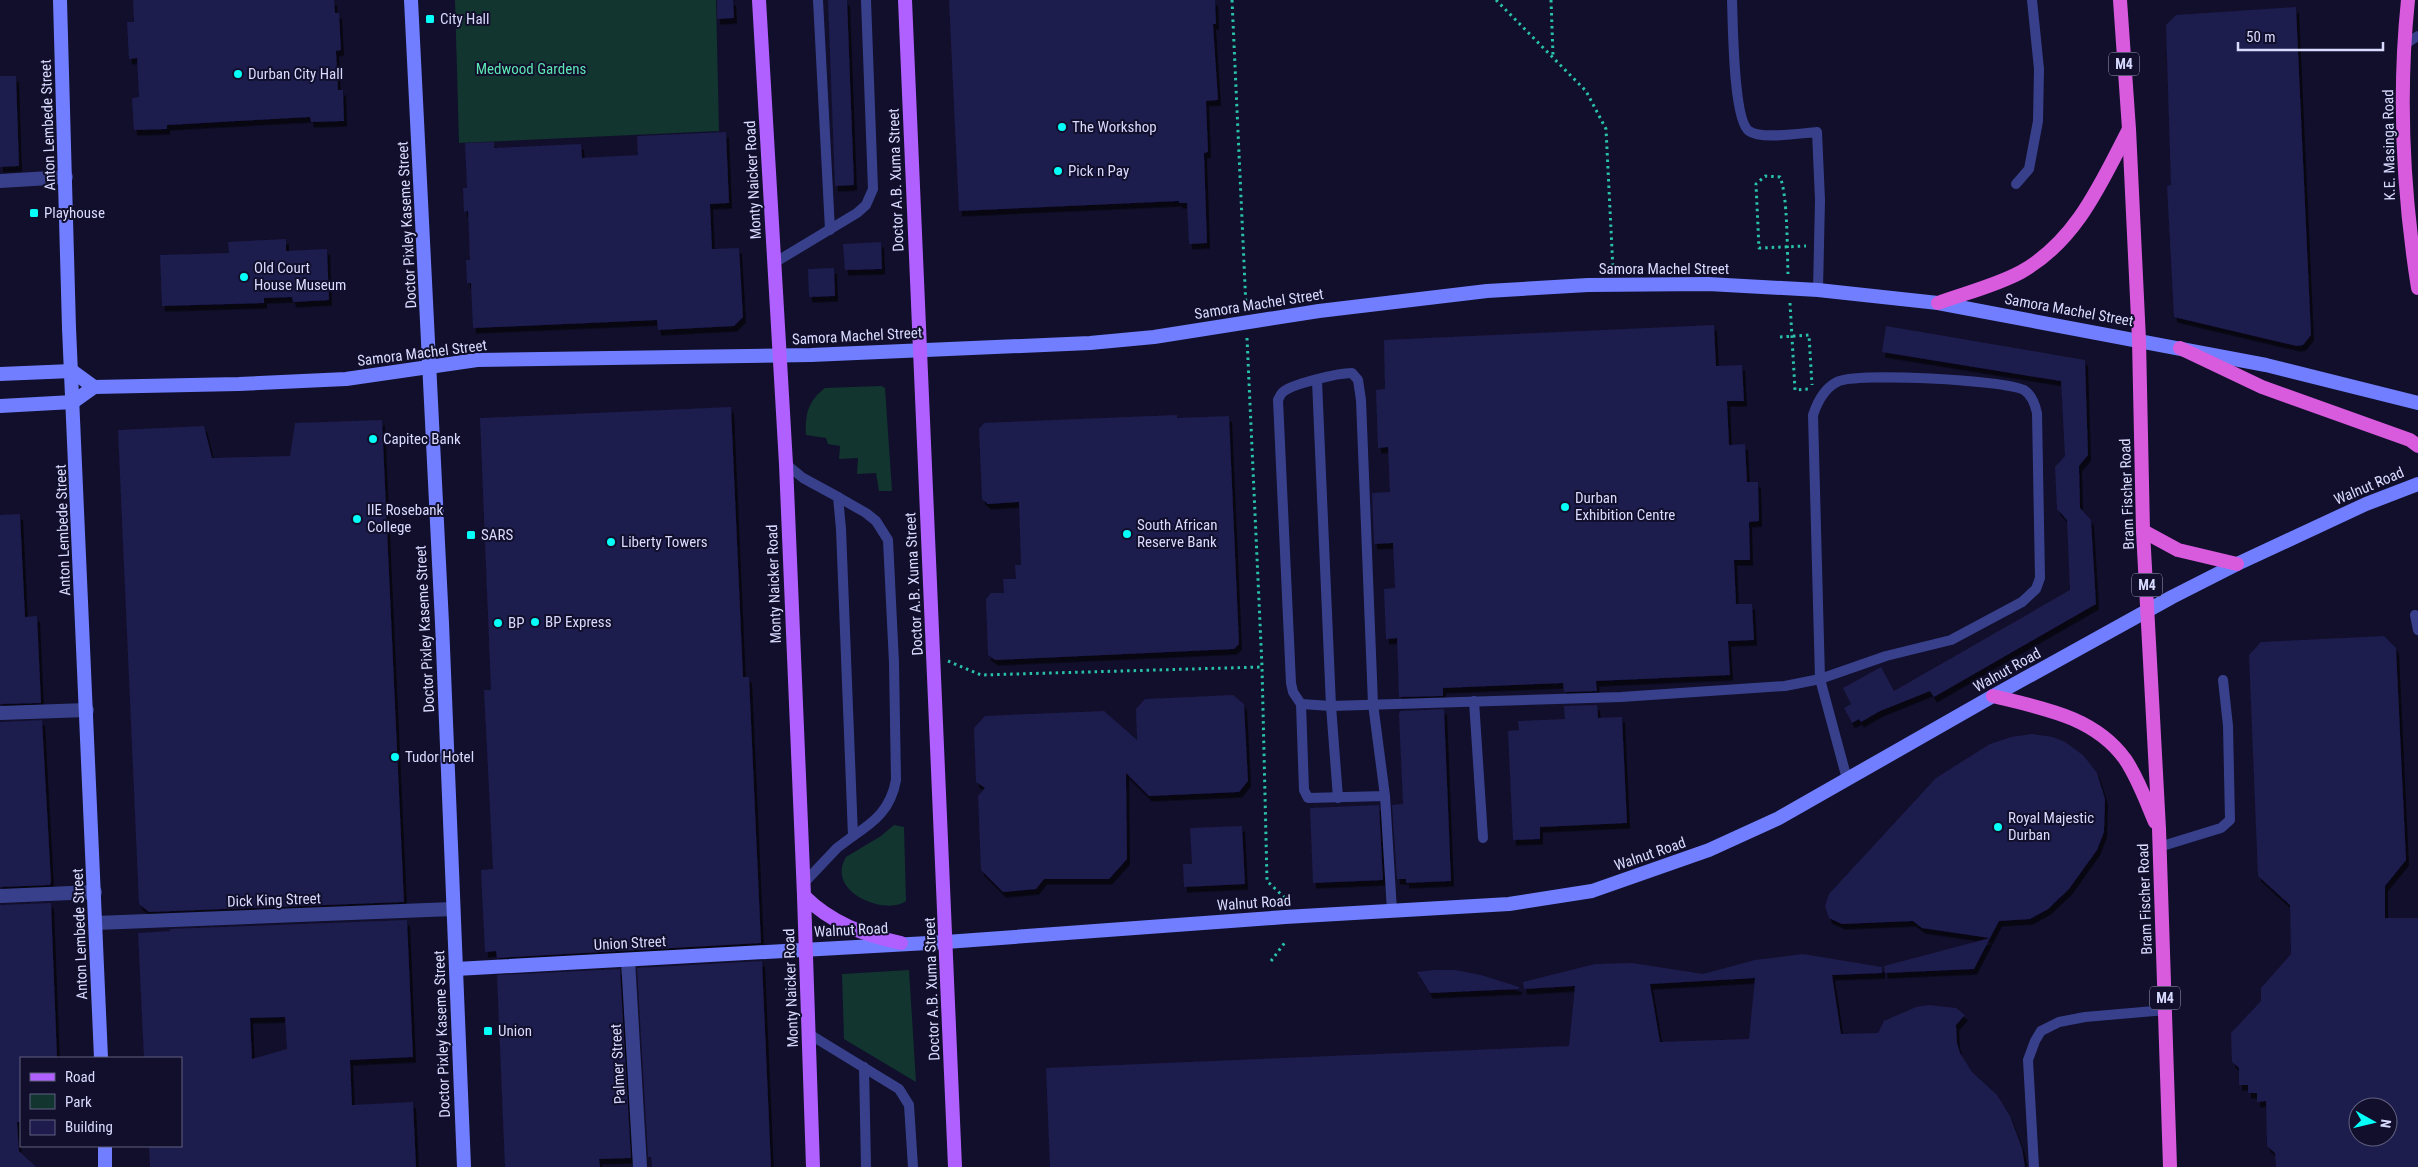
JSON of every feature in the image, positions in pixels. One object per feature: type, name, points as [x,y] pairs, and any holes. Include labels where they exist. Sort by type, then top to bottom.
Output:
[{"type":"highway","name":"Bram Fischer Road","points":[[2120,0],[2129,128],[2139,340],[2143,530],[2160,847],[2170,1167]]},
{"type":"highway","name":"K.E. Masinga Road","points":[[2408,0],[2405,44],[2404,134],[2408,217],[2418,288]]},
{"type":"highway","points":[[1938,303],[2021,272],[2052,251],[2074,227],[2094,196],[2129,128]]},
{"type":"highway","points":[[2408,217],[2418,236]]},
{"type":"highway","points":[[2180,348],[2262,387],[2410,440],[2418,446]]},
{"type":"highway","points":[[2143,530],[2178,550],[2237,564]]},
{"type":"highway","points":[[1993,696],[2077,719],[2096,730],[2124,759],[2134,775],[2159,829]]},
{"type":"main road","name":"Anton Lembede Street","points":[[60,0],[73,402],[101,1057]]},
{"type":"main road","name":"Doctor Pixley Kaseme Street","points":[[411,0],[430,368],[464,1167]]},
{"type":"main road","name":"Monty Naicker Road","points":[[759,0],[778,356],[786,464],[804,890],[813,1167]]},
{"type":"main road","name":"Doctor A.B. Xuma Street","points":[[905,0],[955,1167]]},
{"type":"main road","name":"Samora Machel Street","points":[[94,387],[239,384],[346,379],[477,360],[778,356],[1090,343],[1154,337],[1319,311],[1487,291],[1614,285],[1708,284],[1818,290],[1938,303],[2180,348],[2266,366],[2418,403]]},
{"type":"main road","points":[[0,374],[72,371],[94,387],[73,402],[0,406]]},
{"type":"main road","name":"Walnut Road","points":[[806,949],[946,942],[1285,916],[1510,904],[1592,891],[1709,850],[1779,818],[1846,778],[2147,611],[2237,564],[2366,504],[2418,484]]},
{"type":"main road","points":[[804,890],[818,910],[832,920],[857,931],[901,943]]},
{"type":"main road","name":"Union Street","points":[[456,969],[806,949]]},
{"type":"main road","points":[[105,1147],[106,1167]]},
{"type":"street","points":[[0,181],[66,177]]},
{"type":"street","points":[[0,713],[87,710]]},
{"type":"street","points":[[0,896],[95,892]]},
{"type":"street","name":"Dick King Street","points":[[96,923],[453,909]]},
{"type":"street","name":"Palmer Street","points":[[628,960],[640,1167]]},
{"type":"lane","points":[[818,0],[830,230]]},
{"type":"lane","points":[[774,263],[830,230],[866,205],[873,189],[866,0]]},
{"type":"lane","points":[[1732,0],[1735,79],[1739,113],[1744,126],[1748,132],[1756,134],[1817,132],[1820,200],[1818,290]]},
{"type":"lane","points":[[2016,184],[2029,169],[2038,121],[2039,68],[2032,0]]},
{"type":"lane","points":[[2405,44],[2418,36]]},
{"type":"lane","points":[[1385,796],[1308,798],[1304,790],[1301,704],[1293,692],[1291,683],[1278,400],[1282,392],[1293,387],[1343,373],[1352,373],[1358,380],[1373,704],[1385,796],[1392,911]]},
{"type":"lane","points":[[1301,704],[1331,706],[1621,697],[1785,686],[1820,679],[1886,656],[1951,640],[2022,602],[2036,589],[2041,566],[2037,413],[2030,395],[2023,390],[1986,383],[1894,378],[1848,379],[1838,381],[1826,392],[1816,406],[1813,415],[1820,679],[1846,778]]},
{"type":"lane","points":[[1317,381],[1331,706],[1338,798]]},
{"type":"lane","points":[[786,464],[803,478],[866,513],[876,521],[888,540],[892,606],[896,780],[893,795],[884,811],[871,824],[837,848],[804,890]]},
{"type":"lane","points":[[838,497],[841,529],[853,836]]},
{"type":"lane","points":[[2415,615],[2418,630]]},
{"type":"lane","points":[[2160,847],[2221,828],[2230,820],[2228,726],[2223,680]]},
{"type":"lane","points":[[1474,701],[1483,838]]},
{"type":"lane","points":[[2034,1167],[2028,1060],[2041,1031],[2059,1022],[2086,1017],[2166,1010]]},
{"type":"lane","points":[[809,1034],[899,1089],[909,1105],[913,1167]]},
{"type":"lane","points":[[864,1067],[866,1167]]},
{"type":"path","points":[[1232,0],[1262,667],[1267,881],[1286,899]]},
{"type":"path","points":[[1496,0],[1553,55],[1586,91],[1606,129],[1614,285]]},
{"type":"path","points":[[1551,0],[1553,55]]},
{"type":"path","points":[[1788,280],[1783,201],[1780,177],[1765,176],[1756,184],[1759,248],[1819,246]]},
{"type":"path","points":[[1780,337],[1809,335],[1812,389],[1795,390],[1790,300]]},
{"type":"path","points":[[934,659],[948,661],[981,675],[1262,667]]},
{"type":"path","points":[[1271,961],[1286,941]]},
{"type":"green space","name":"Medwood Gardens","points":[[455,0],[716,0],[719,131],[459,143]]},
{"type":"green space","points":[[881,386],[885,388],[892,491],[879,491],[876,473],[857,474],[858,458],[839,459],[840,446],[828,444],[826,438],[806,435],[807,414],[811,403],[825,388]]},
{"type":"green space","points":[[894,825],[904,827],[906,901],[897,905],[886,906],[861,898],[851,891],[844,881],[842,870],[846,857],[881,836]]},
{"type":"green space","points":[[909,970],[916,1082],[844,1039],[842,974]]},
{"type":"building","name":"Durban City Hall","points":[[133,0],[334,0],[335,13],[339,13],[341,50],[336,51],[338,90],[343,90],[344,121],[311,122],[310,117],[167,125],[167,129],[134,130],[132,98],[139,97],[137,58],[129,59],[127,22],[134,22]]},
{"type":"building","points":[[717,0],[733,0],[734,18],[717,19]]},
{"type":"building","points":[[828,0],[847,0],[854,185],[835,186]]},
{"type":"building","name":"The Workshop","points":[[949,0],[1215,0],[1216,24],[1213,24],[1218,100],[1206,101],[1208,152],[1204,153],[1207,243],[1189,244],[1187,203],[1179,203],[1179,201],[959,211]]},
{"type":"building","points":[[2296,7],[2311,335],[2303,345],[2297,346],[2174,317],[2167,186],[2171,185],[2166,25],[2176,15]]},
{"type":"building","points":[[0,76],[16,76],[19,166],[0,167]]},
{"type":"building","points":[[726,132],[729,203],[710,204],[712,249],[739,248],[743,317],[734,326],[658,330],[657,320],[473,328],[471,283],[467,283],[466,260],[470,260],[468,211],[464,212],[463,188],[467,188],[465,143],[494,142],[494,148],[581,144],[582,158],[638,155],[637,136]]},
{"type":"building","name":"Old Court House Museum","points":[[286,239],[286,251],[327,249],[329,300],[293,302],[292,297],[264,298],[264,303],[162,306],[160,255],[229,253],[228,242]]},
{"type":"building","points":[[881,242],[882,269],[845,270],[843,244]]},
{"type":"building","points":[[834,268],[835,296],[809,297],[808,269]]},
{"type":"building","name":"Durban Exhibition Centre","points":[[1714,325],[1716,366],[1742,365],[1744,401],[1727,401],[1729,445],[1745,444],[1747,482],[1758,482],[1759,521],[1749,522],[1750,560],[1734,560],[1736,604],[1752,604],[1754,640],[1728,641],[1730,675],[1596,681],[1597,691],[1564,692],[1563,683],[1443,688],[1443,696],[1399,697],[1397,638],[1386,639],[1384,589],[1395,588],[1393,543],[1374,544],[1372,493],[1390,492],[1388,447],[1378,448],[1376,390],[1385,389],[1384,340]]},
{"type":"building","points":[[1886,326],[2085,360],[2088,455],[2079,466],[2080,508],[2091,520],[2096,604],[1934,697],[1930,691],[1880,711],[1861,722],[1859,719],[1852,723],[1844,708],[1851,704],[1843,688],[1881,667],[1894,691],[2070,590],[2067,520],[2057,509],[2055,467],[2065,456],[2061,381],[1882,352]]},
{"type":"building","points":[[731,407],[743,677],[749,677],[761,943],[497,958],[496,951],[485,952],[481,870],[493,869],[484,690],[491,690],[480,418]]},
{"type":"building","name":"South African Reserve Bank","points":[[1177,415],[1177,418],[1229,416],[1239,644],[1234,649],[995,660],[988,655],[986,599],[991,593],[1004,593],[1003,579],[1016,579],[1015,565],[1021,565],[1019,502],[988,504],[982,499],[979,429],[984,423]]},
{"type":"building","points":[[382,420],[404,902],[149,912],[139,904],[118,430],[204,426],[212,458],[290,456],[295,423]]},
{"type":"building","points":[[20,514],[25,617],[37,616],[41,703],[0,704],[0,515]]},
{"type":"building","points":[[2384,636],[2396,648],[2406,860],[2385,886],[2385,918],[2418,918],[2418,1167],[2276,1167],[2275,1153],[2267,1146],[2266,1101],[2257,1102],[2257,1093],[2248,1093],[2248,1085],[2239,1085],[2239,1068],[2232,1062],[2231,1033],[2261,1001],[2261,988],[2291,954],[2290,905],[2258,876],[2249,655],[2261,642]]},
{"type":"building","points":[[1233,695],[1244,704],[1248,781],[1239,792],[1149,796],[1126,773],[1127,859],[1109,879],[1044,879],[1036,889],[1003,892],[981,870],[978,796],[985,788],[976,782],[974,728],[985,716],[1104,711],[1137,740],[1136,709],[1145,699]]},
{"type":"building","points":[[1597,705],[1598,718],[1622,717],[1627,823],[1540,827],[1540,839],[1513,840],[1508,731],[1519,730],[1518,721],[1565,719],[1564,706]]},
{"type":"building","points":[[1444,709],[1451,881],[1406,883],[1406,879],[1397,879],[1392,805],[1403,804],[1399,715],[1400,711]]},
{"type":"building","points":[[42,720],[51,882],[50,885],[0,887],[0,722]]},
{"type":"building","name":"Royal Majestic Durban","points":[[2032,734],[2053,737],[2065,742],[2083,755],[2097,773],[2105,799],[2104,832],[2097,850],[2069,889],[2048,909],[2030,919],[1999,921],[1990,938],[1922,928],[1913,921],[1842,924],[1829,918],[1825,906],[1829,894],[1936,778],[1990,744],[2011,737]]},
{"type":"building","points":[[1379,805],[1383,880],[1313,883],[1310,808]]},
{"type":"building","points":[[1242,826],[1245,884],[1184,887],[1183,864],[1192,864],[1190,828]]},
{"type":"building","points":[[51,903],[57,1057],[20,1057],[20,1122],[17,1122],[19,1151],[36,1167],[0,1167],[0,905]]},
{"type":"building","points":[[407,920],[413,1057],[350,1060],[352,1105],[413,1102],[416,1167],[150,1167],[149,1147],[182,1147],[182,1057],[144,1057],[138,933],[171,931],[168,929]],"holes":[[[285,1017],[287,1049],[252,1059],[250,1018]]]},
{"type":"building","points":[[1990,938],[1974,969],[1885,973],[1884,966]]},
{"type":"building","points":[[1803,954],[1882,967],[1882,973],[1832,975],[1841,1034],[1878,1033],[1884,1021],[1916,1007],[1929,1005],[1956,1008],[1965,1015],[1956,1025],[1957,1043],[1960,1053],[1972,1072],[1997,1095],[2010,1116],[2022,1148],[2025,1167],[1050,1167],[1046,1068],[1569,1046],[1575,986],[1524,989],[1523,982],[1595,964],[1632,963],[1703,974],[1755,960]],"holes":[[[1755,978],[1749,1039],[1660,1042],[1650,984]]]},
{"type":"building","points":[[762,961],[771,1167],[652,1167],[651,1157],[648,1157],[637,968]]},
{"type":"building","points":[[620,969],[631,1158],[599,1159],[600,1167],[505,1167],[497,975]]},
{"type":"building","points":[[1455,970],[1481,975],[1519,987],[1519,989],[1430,993],[1417,972]]},
{"type":"place","name":"City Hall","points":[[430,19]]},
{"type":"place","name":"Durban City Hall","points":[[238,74]]},
{"type":"place","name":"The Workshop","points":[[1062,127]]},
{"type":"place","name":"Pick n Pay","points":[[1058,171]]},
{"type":"place","name":"Playhouse","points":[[34,213]]},
{"type":"place","name":"Old Court House Museum","points":[[244,277]]},
{"type":"place","name":"Capitec Bank","points":[[373,439]]},
{"type":"place","name":"Durban Exhibition Centre","points":[[1565,507]]},
{"type":"place","name":"IIE Rosebank College","points":[[357,519]]},
{"type":"place","name":"South African Reserve Bank","points":[[1127,534]]},
{"type":"place","name":"SARS","points":[[471,535]]},
{"type":"place","name":"Liberty Towers","points":[[611,542]]},
{"type":"place","name":"BP Express","points":[[535,622]]},
{"type":"place","name":"BP","points":[[498,623]]},
{"type":"place","name":"Tudor Hotel","points":[[395,757]]},
{"type":"place","name":"Royal Majestic Durban","points":[[1998,827]]},
{"type":"place","name":"Union","points":[[488,1031]]}]
